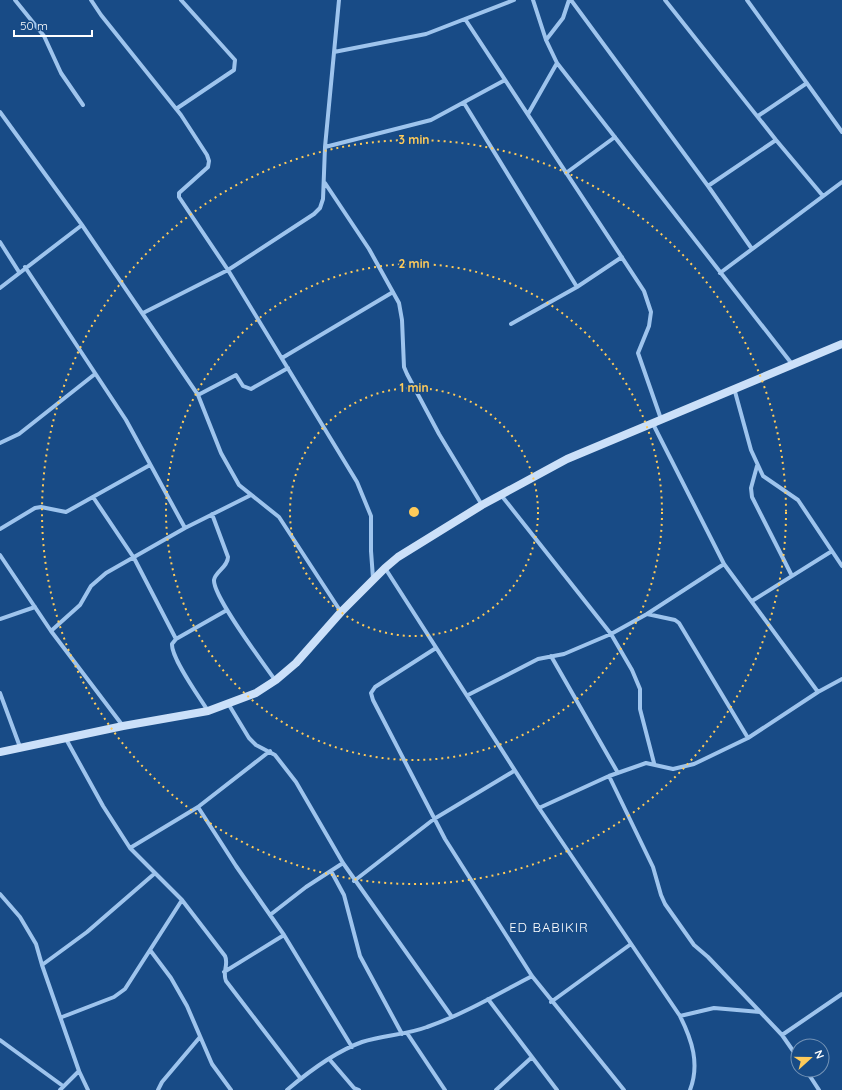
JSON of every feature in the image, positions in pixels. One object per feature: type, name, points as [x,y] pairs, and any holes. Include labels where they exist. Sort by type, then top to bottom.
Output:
[{"type":"street","points":[[15,0],[44,36],[61,73],[83,105]]},
{"type":"street","points":[[91,0],[101,15],[176,109],[207,155],[209,161],[208,168],[179,193],[179,198],[228,270],[357,482],[367,502],[371,516],[373,578]]},
{"type":"street","points":[[176,109],[234,70],[236,65],[235,60],[182,0]]},
{"type":"street","points":[[143,313],[228,270],[314,214],[320,208],[323,199],[325,147],[339,0]]},
{"type":"street","points":[[334,52],[418,37],[514,0]]},
{"type":"street","points":[[533,0],[546,40],[557,63],[792,364]]},
{"type":"street","points":[[546,40],[563,18],[570,0]]},
{"type":"street","points":[[570,0],[708,186],[752,249]]},
{"type":"street","points":[[666,0],[776,140],[823,196]]},
{"type":"street","points":[[747,0],[842,132]]},
{"type":"street","points":[[465,20],[622,257],[648,300],[651,312],[649,326],[638,353],[661,418]]},
{"type":"street","points":[[528,114],[557,63]]},
{"type":"street","points":[[325,147],[431,120],[505,80]]},
{"type":"street","points":[[758,116],[807,83]]},
{"type":"street","points":[[464,103],[577,287]]},
{"type":"street","points":[[0,112],[82,224],[198,395],[221,453],[239,484],[279,516],[341,612]]},
{"type":"street","points":[[566,173],[615,137]]},
{"type":"street","points":[[708,186],[776,140]]},
{"type":"street","points":[[324,182],[369,249],[399,303],[402,320],[404,367],[439,434],[482,505]]},
{"type":"street","points":[[720,273],[842,182]]},
{"type":"street","points":[[0,288],[82,224]]},
{"type":"street","points":[[0,242],[19,272]]},
{"type":"street","points":[[511,324],[577,287],[622,257]]},
{"type":"street","points":[[25,267],[126,420],[185,528]]},
{"type":"street","points":[[282,358],[393,292]]},
{"type":"street","points":[[0,752],[123,726],[208,711],[229,705],[256,693],[276,680],[296,663],[373,578],[398,557],[482,505],[566,458],[842,344]]},
{"type":"street","points":[[198,395],[236,375],[243,386],[251,389],[288,368]]},
{"type":"street","points":[[0,443],[19,434],[95,374]]},
{"type":"street","points":[[734,388],[757,466],[765,478],[782,487],[798,500],[842,566]]},
{"type":"street","points":[[652,422],[724,564],[818,692]]},
{"type":"street","points":[[0,528],[35,508],[41,507],[65,512],[150,465]]},
{"type":"street","points":[[757,466],[751,488],[752,497],[792,576]]},
{"type":"street","points":[[51,631],[84,602],[94,584],[106,573],[185,528],[251,495]]},
{"type":"street","points":[[501,495],[611,634],[638,681],[640,709],[654,763]]},
{"type":"street","points":[[93,497],[134,558],[176,639]]},
{"type":"street","points":[[212,514],[228,557],[228,562],[214,580],[227,610],[276,680]]},
{"type":"street","points":[[752,601],[832,551]]},
{"type":"street","points":[[0,555],[51,631],[123,726]]},
{"type":"street","points":[[468,695],[534,661],[564,654],[611,634],[647,614],[724,564]]},
{"type":"street","points":[[385,568],[468,695],[538,808],[680,1016],[688,1032],[695,1064],[694,1079],[690,1090]]},
{"type":"street","points":[[0,619],[35,607]]},
{"type":"street","points":[[208,711],[174,653],[172,644],[176,639],[227,610]]},
{"type":"street","points":[[647,614],[675,620],[679,623],[748,738]]},
{"type":"street","points":[[436,648],[375,687],[371,693],[373,700],[434,819],[460,865],[532,976],[551,1002],[624,1090]]},
{"type":"street","points":[[551,656],[618,773]]},
{"type":"street","points":[[538,808],[609,776],[646,763],[654,763],[669,768],[678,768],[694,764],[748,738],[818,692],[842,679]]},
{"type":"street","points":[[0,693],[20,748]]},
{"type":"street","points":[[229,705],[249,738],[256,745],[270,751],[280,759],[296,782],[354,881],[452,1017]]},
{"type":"street","points":[[65,738],[103,806],[130,848],[154,874],[182,900],[225,956],[227,961],[224,972],[226,980],[301,1079]]},
{"type":"street","points":[[130,848],[198,807],[270,751]]},
{"type":"street","points":[[354,881],[434,819],[514,771]]},
{"type":"street","points":[[609,776],[653,867],[661,896],[665,904],[694,945],[708,957],[782,1035],[790,1046]]},
{"type":"street","points":[[198,807],[284,935],[352,1047]]},
{"type":"street","points":[[270,915],[343,863]]},
{"type":"street","points":[[331,871],[344,895],[360,956],[402,1034]]},
{"type":"street","points":[[42,965],[87,932],[154,874]]},
{"type":"street","points":[[0,894],[30,931],[36,944],[42,965],[62,1017],[79,1071],[88,1090]]},
{"type":"street","points":[[62,1017],[114,997],[125,989],[182,900]]},
{"type":"street","points":[[224,972],[284,935]]},
{"type":"street","points":[[551,1002],[631,944]]},
{"type":"street","points":[[150,950],[171,978],[187,1006],[212,1064],[232,1090]]},
{"type":"street","points":[[287,1090],[301,1079],[352,1047],[373,1040],[407,1033],[452,1017],[532,976]]},
{"type":"street","points":[[782,1035],[842,994]]},
{"type":"street","points":[[488,999],[531,1058],[557,1090]]},
{"type":"street","points":[[680,1016],[714,1008],[760,1012]]},
{"type":"street","points":[[407,1033],[445,1090]]},
{"type":"street","points":[[158,1090],[165,1078],[200,1037]]},
{"type":"street","points":[[0,1040],[62,1088],[79,1071]]},
{"type":"street","points":[[496,1090],[531,1058]]},
{"type":"street","points":[[330,1060],[354,1088],[359,1090]]},
{"type":"street","points":[[811,1078],[819,1090]]},
{"type":"district","name":"ED BABIKIR","points":[[549,927]]}]
